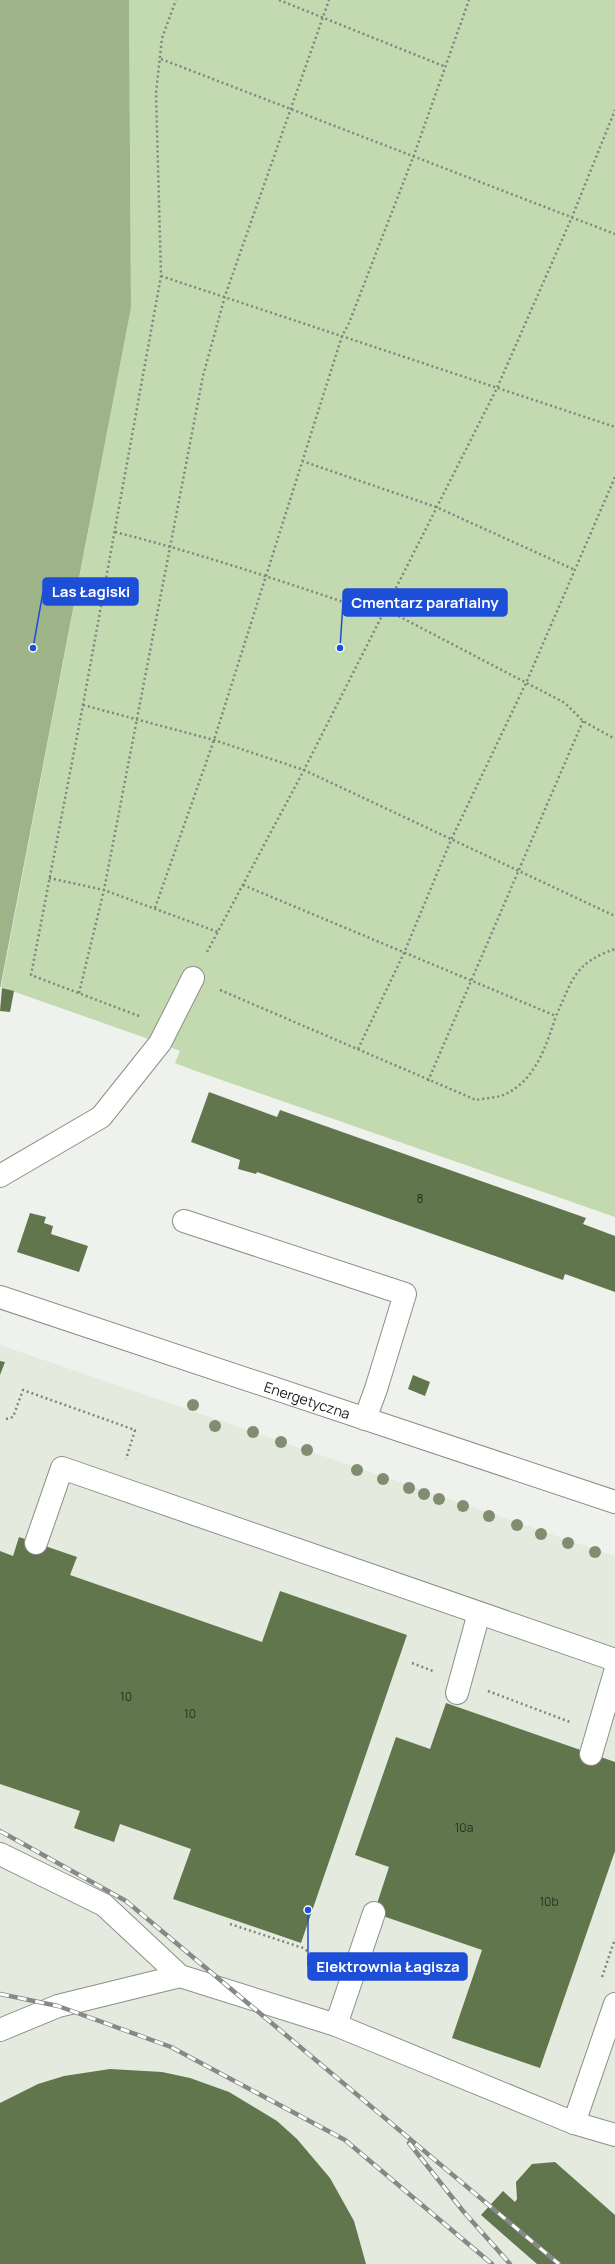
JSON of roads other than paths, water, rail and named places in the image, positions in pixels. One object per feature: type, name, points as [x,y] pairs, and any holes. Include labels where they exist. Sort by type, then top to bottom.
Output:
[{"type":"street","points":[[0,1176],[101,1117],[160,1042],[193,978]]},
{"type":"street","points":[[184,1221],[405,1294],[365,1419]]},
{"type":"street","name":"Energetyczna","points":[[0,1297],[365,1419],[494,1460],[615,1502]]},
{"type":"street","points":[[36,1542],[62,1468],[615,1660]]},
{"type":"street","points":[[458,1687],[479,1613]]},
{"type":"street","points":[[591,1754],[615,1672]]},
{"type":"street","points":[[0,1854],[104,1905],[180,1976],[336,2025],[574,2123],[615,2135]]},
{"type":"street","points":[[336,2025],[374,1913]]},
{"type":"street","points":[[0,2030],[58,2006],[180,1976]]},
{"type":"street","points":[[574,2123],[615,2004]]},
{"type":"railway","points":[[0,1831],[126,1901],[559,2264]]},
{"type":"railway","points":[[0,1994],[58,2006],[171,2047],[345,2140],[492,2264]]},
{"type":"railway","points":[[409,2143],[463,2211],[510,2264]]},
{"type":"place","name":"Las Łagiski","points":[[33,648]]},
{"type":"place","name":"Cmentarz parafialny","points":[[340,648]]},
{"type":"place","name":"Elektrownia Łagisza","points":[[308,1910]]}]
